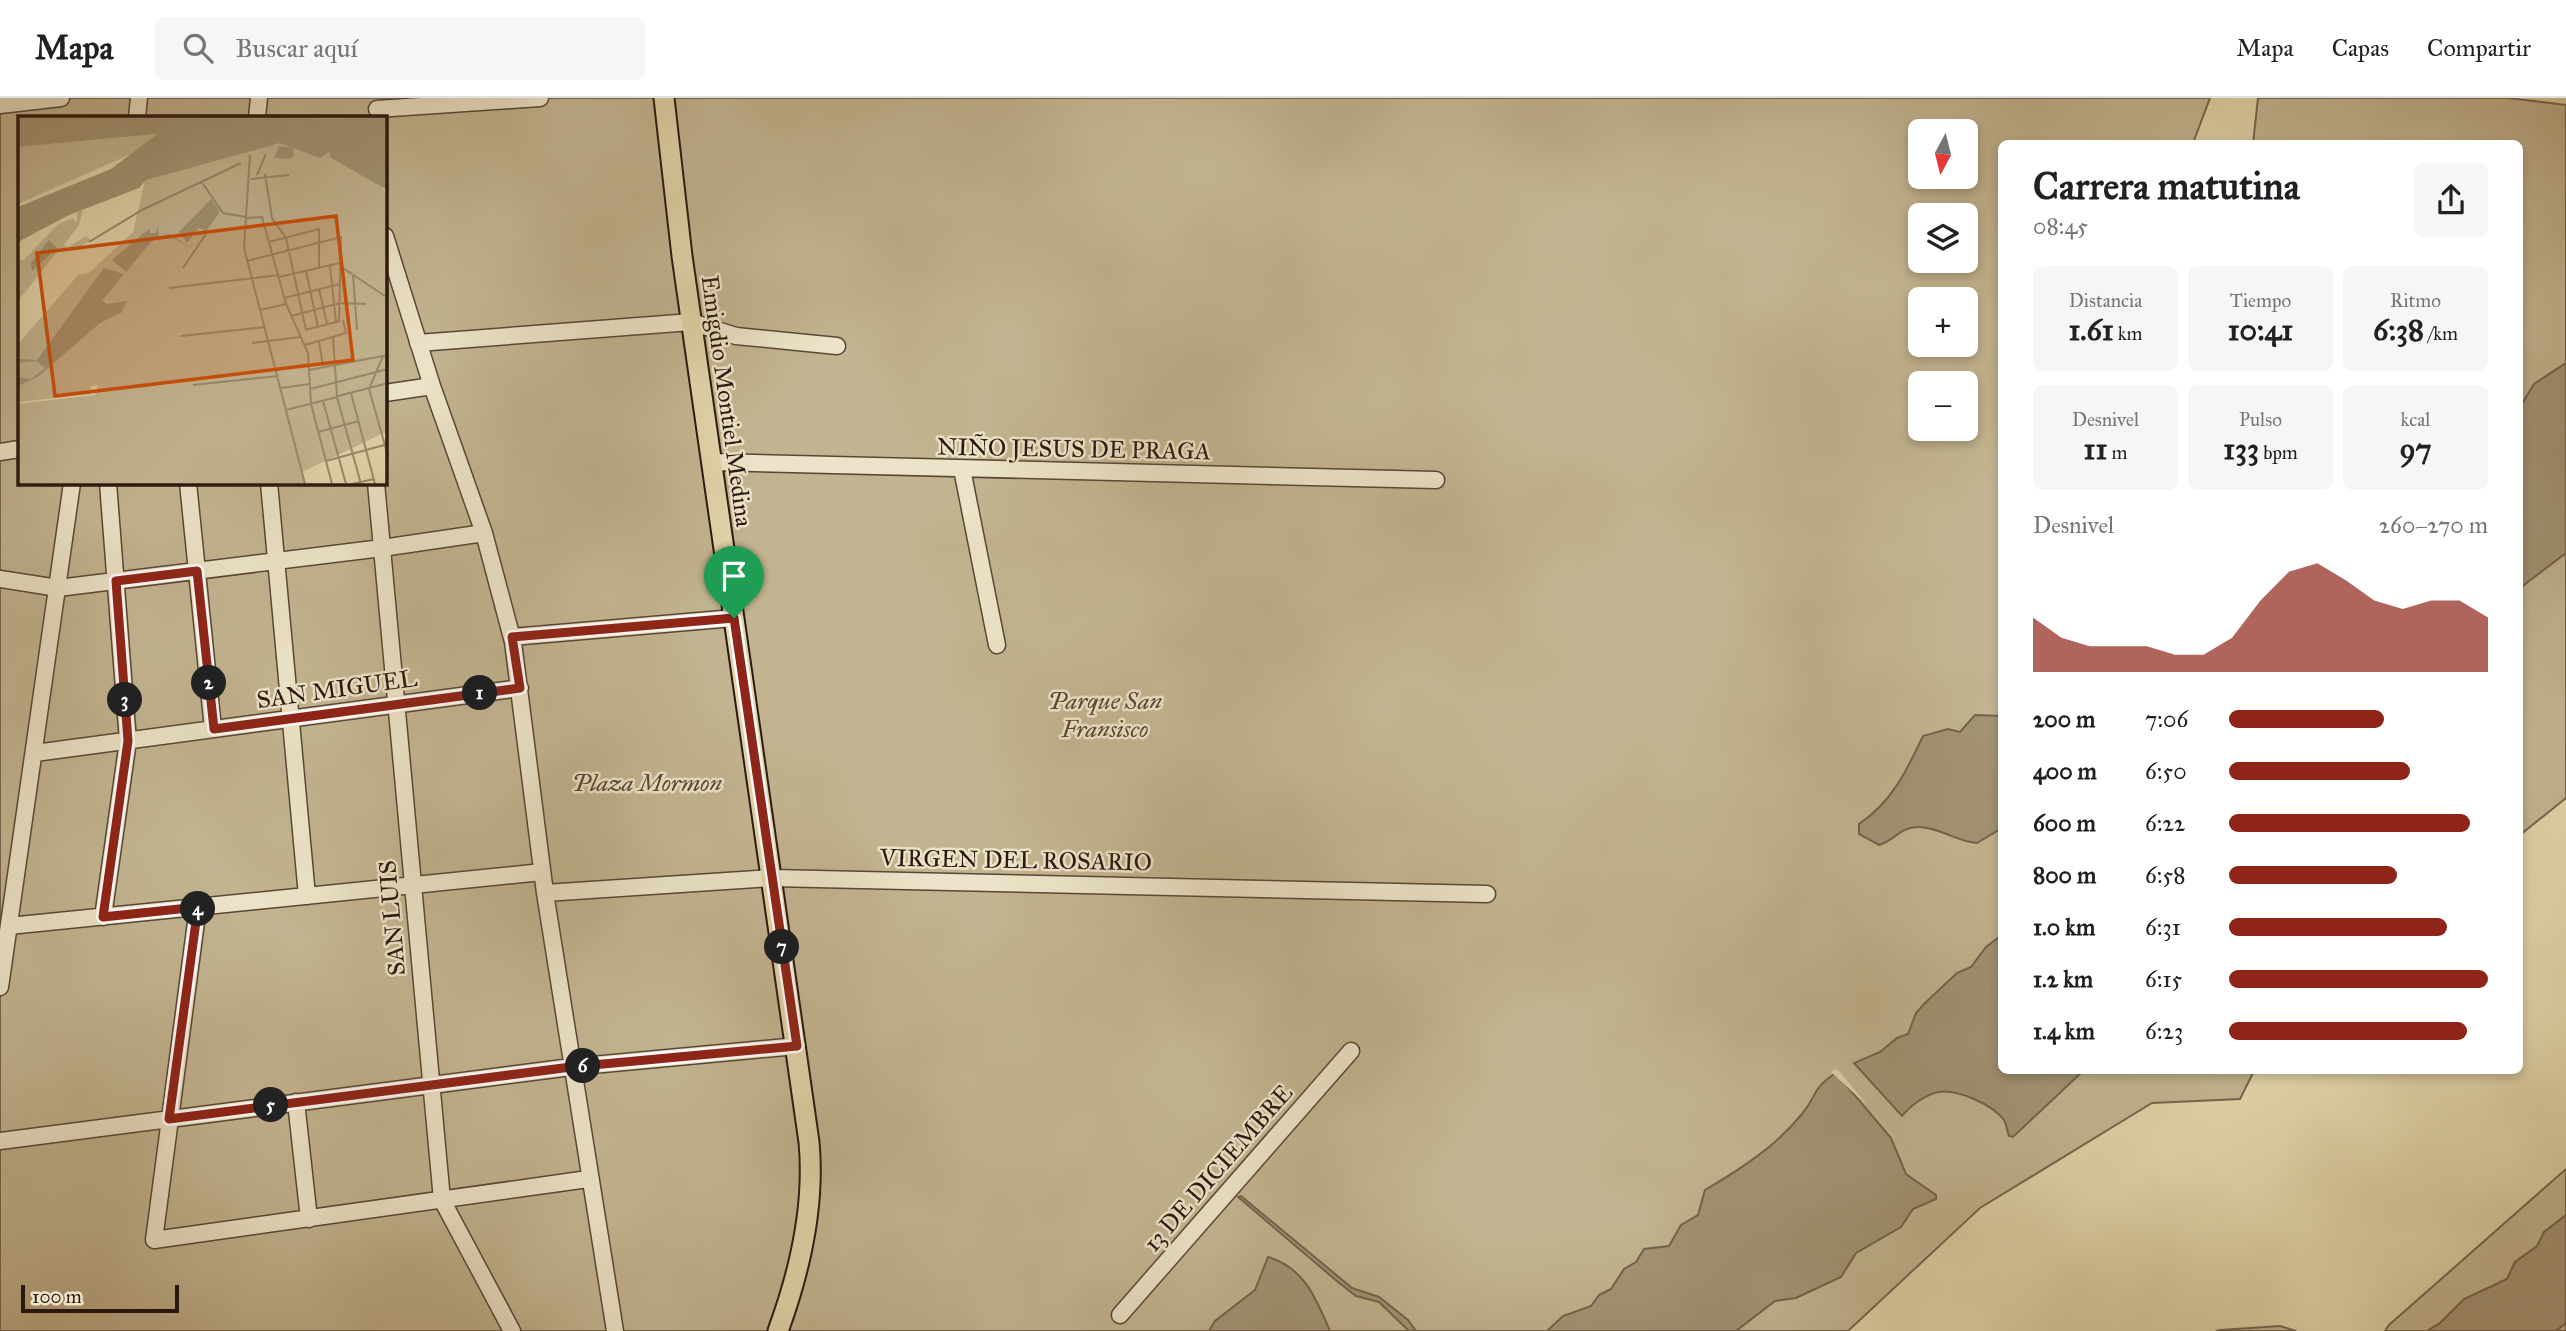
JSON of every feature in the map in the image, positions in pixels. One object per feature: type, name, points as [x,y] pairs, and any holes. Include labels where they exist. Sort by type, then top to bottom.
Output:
[{"type":"main road","name":"Emigdio Montiel Medina","points":[[664,98],[691,322],[810,1147],[810,1180],[798,1270],[778,1331]]},
{"type":"street","points":[[0,105],[61,98]]},
{"type":"street","points":[[137,116],[139,98]]},
{"type":"street","points":[[257,116],[259,98]]},
{"type":"street","points":[[378,108],[540,98]]},
{"type":"street","points":[[387,250],[390,272],[418,343],[484,533],[512,637],[545,893],[588,1179],[615,1331]]},
{"type":"street","points":[[418,343],[691,322],[736,336],[837,346]]},
{"type":"street","points":[[387,393],[432,386]]},
{"type":"street","points":[[0,452],[18,449]]},
{"type":"street","name":"NIÑO JESUS DE PRAGA","points":[[711,462],[1436,480]]},
{"type":"street","points":[[962,468],[997,645]]},
{"type":"street","points":[[0,987],[9,926],[6,901],[35,753],[72,485]]},
{"type":"street","points":[[103,917],[128,741],[108,485]]},
{"type":"street","points":[[188,485],[214,729]]},
{"type":"street","points":[[269,485],[307,896]]},
{"type":"street","name":"SAN LUIS","points":[[376,485],[429,1084],[442,1200],[512,1331]]},
{"type":"street","points":[[0,579],[58,588],[484,533]]},
{"type":"street","points":[[512,637],[734,618]]},
{"type":"street","name":"SAN MIGUEL","points":[[35,753],[520,688]]},
{"type":"street","points":[[9,926],[542,872]]},
{"type":"street","name":"VIRGEN DEL ROSARIO","points":[[545,893],[772,878],[1487,894]]},
{"type":"street","points":[[198,907],[154,1240],[588,1179]]},
{"type":"street","points":[[0,1142],[429,1084],[571,1067],[797,1046]]},
{"type":"street","name":"13 DE DICIEMBRE","points":[[1121,1315],[1351,1051]]},
{"type":"street","points":[[296,1102],[309,1219]]},
{"type":"green space","name":"Parque San Fransisco","points":[[0,98],[2210,98],[2194,140],[1998,140],[1998,1074],[2252,1074],[2240,1099],[2152,1103],[1980,1208],[1848,1331],[0,1331]]},
{"type":"green space","points":[[2258,98],[2508,98],[2566,105],[2566,798],[2523,833],[2523,140],[2253,140]]},
{"type":"green space","points":[[2566,1169],[2566,1331],[2385,1331],[2389,1325]]},
{"type":"green space","points":[[2280,1326],[2296,1331],[2216,1331],[2220,1330]]},
{"type":"shaded area","points":[[2566,363],[2566,553],[2523,586],[2523,402],[2534,384]]},
{"type":"shaded area","points":[[1975,715],[1998,716],[1998,830],[1977,843],[1918,827],[1906,829],[1879,845],[1859,834],[1859,824],[1890,795],[1923,736],[1948,729],[1960,732]]},
{"type":"shaded area","points":[[1998,938],[1998,1074],[2080,1074],[2013,1137],[2009,1136],[1999,1114],[1974,1099],[1956,1093],[1939,1092],[1929,1095],[1902,1116],[1854,1063],[1880,1052],[1897,1038],[1908,1034],[1916,1013],[1957,973],[1971,967],[1986,947]]},
{"type":"shaded area","points":[[1836,1073],[1891,1138],[1906,1174],[1936,1195],[1936,1199],[1913,1209],[1901,1227],[1856,1253],[1841,1277],[1796,1298],[1775,1301],[1736,1331],[1547,1331],[1563,1316],[1591,1306],[1599,1295],[1611,1289],[1624,1269],[1636,1262],[1644,1249],[1669,1246],[1681,1225],[1698,1215],[1705,1190],[1769,1147],[1792,1126],[1819,1088]]},
{"type":"shaded area","points":[[1241,1196],[1352,1288],[1379,1297],[1408,1320],[1416,1331],[1409,1331],[1379,1302],[1356,1296],[1238,1197]]},
{"type":"shaded area","points":[[2566,1215],[2566,1323],[2556,1331],[2427,1331],[2440,1323],[2464,1299],[2507,1279],[2515,1262],[2537,1246],[2544,1232]]},
{"type":"shaded area","points":[[1268,1257],[1291,1269],[1308,1286],[1330,1331],[1209,1331],[1215,1321],[1255,1290]]},
{"type":"pier","points":[[1835,1069],[1839,1071],[1893,1136],[1895,1139],[1868,1106],[1831,1072]]},
{"type":"route","points":[[197,571],[214,729],[520,688],[512,637],[734,618],[797,1046],[571,1067],[169,1119],[198,907],[103,917],[128,741],[116,581],[197,571]]},
{"type":"park label","name":"Plaza Mormon","points":[[647,783]]}]
